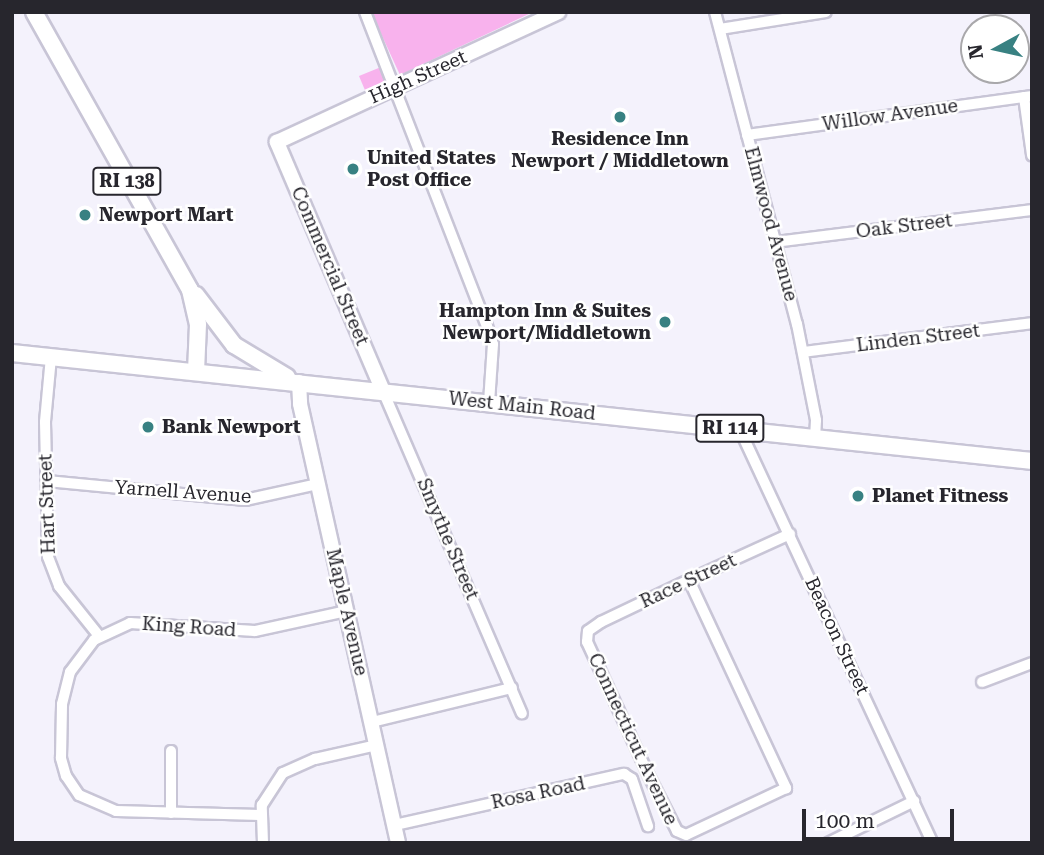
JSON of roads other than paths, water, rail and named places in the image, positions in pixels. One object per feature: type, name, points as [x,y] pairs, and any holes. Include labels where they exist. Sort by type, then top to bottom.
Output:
[{"type":"main road","name":"RI 138","points":[[34,12],[183,278],[198,317],[196,371]]},
{"type":"main road","points":[[183,278],[234,345],[299,382]]},
{"type":"main road","name":"West Main Road","points":[[12,353],[1032,461]]},
{"type":"street","points":[[365,12],[493,344],[489,402]]},
{"type":"street","name":"High Street","points":[[277,142],[558,12]]},
{"type":"street","name":"Elmwood Avenue","points":[[715,12],[803,352],[815,438]]},
{"type":"street","points":[[720,29],[826,12]]},
{"type":"street","points":[[1028,97],[1032,155]]},
{"type":"street","name":"Willow Avenue","points":[[747,135],[1028,97]]},
{"type":"street","name":"Commercial Street","points":[[277,142],[383,391]]},
{"type":"street","name":"Oak Street","points":[[775,242],[1032,210]]},
{"type":"street","name":"Linden Street","points":[[803,352],[1032,323]]},
{"type":"street","name":"Hart Street","points":[[51,357],[45,422],[51,571],[99,636]]},
{"type":"street","name":"Maple Avenue","points":[[299,382],[318,484],[398,843]]},
{"type":"street","name":"Smythe Street","points":[[383,391],[522,713]]},
{"type":"street","name":"Beacon Street","points":[[740,429],[933,843]]},
{"type":"street","name":"Yarnell Avenue","points":[[47,481],[245,500],[318,484]]},
{"type":"street","name":"Race Street","points":[[588,631],[689,580],[790,534]]},
{"type":"street","name":"Connecticut Avenue","points":[[588,631],[590,649],[677,831],[689,834],[786,788],[689,580]]},
{"type":"street","name":"King Road","points":[[260,815],[105,810],[79,795],[66,776],[61,758],[64,692],[75,662],[99,636],[137,622],[255,631],[348,611]]},
{"type":"street","points":[[982,682],[1032,663]]},
{"type":"street","points":[[372,722],[512,688]]},
{"type":"street","points":[[263,843],[260,815],[264,800],[283,773],[315,759],[377,745]]},
{"type":"street","points":[[171,751],[171,813]]},
{"type":"street","name":"Rosa Road","points":[[395,825],[624,774],[632,779],[648,826]]},
{"type":"street","points":[[828,843],[914,801]]},
{"type":"place","name":"Residence Inn Newport / Middletown","points":[[620,117]]},
{"type":"place","name":"United States Post Office","points":[[353,169]]},
{"type":"place","name":"Newport Mart","points":[[85,215]]},
{"type":"place","name":"Hampton Inn & Suites Newport/Middletown","points":[[665,322]]},
{"type":"place","name":"Bank Newport","points":[[148,427]]},
{"type":"place","name":"Planet Fitness","points":[[858,496]]}]
